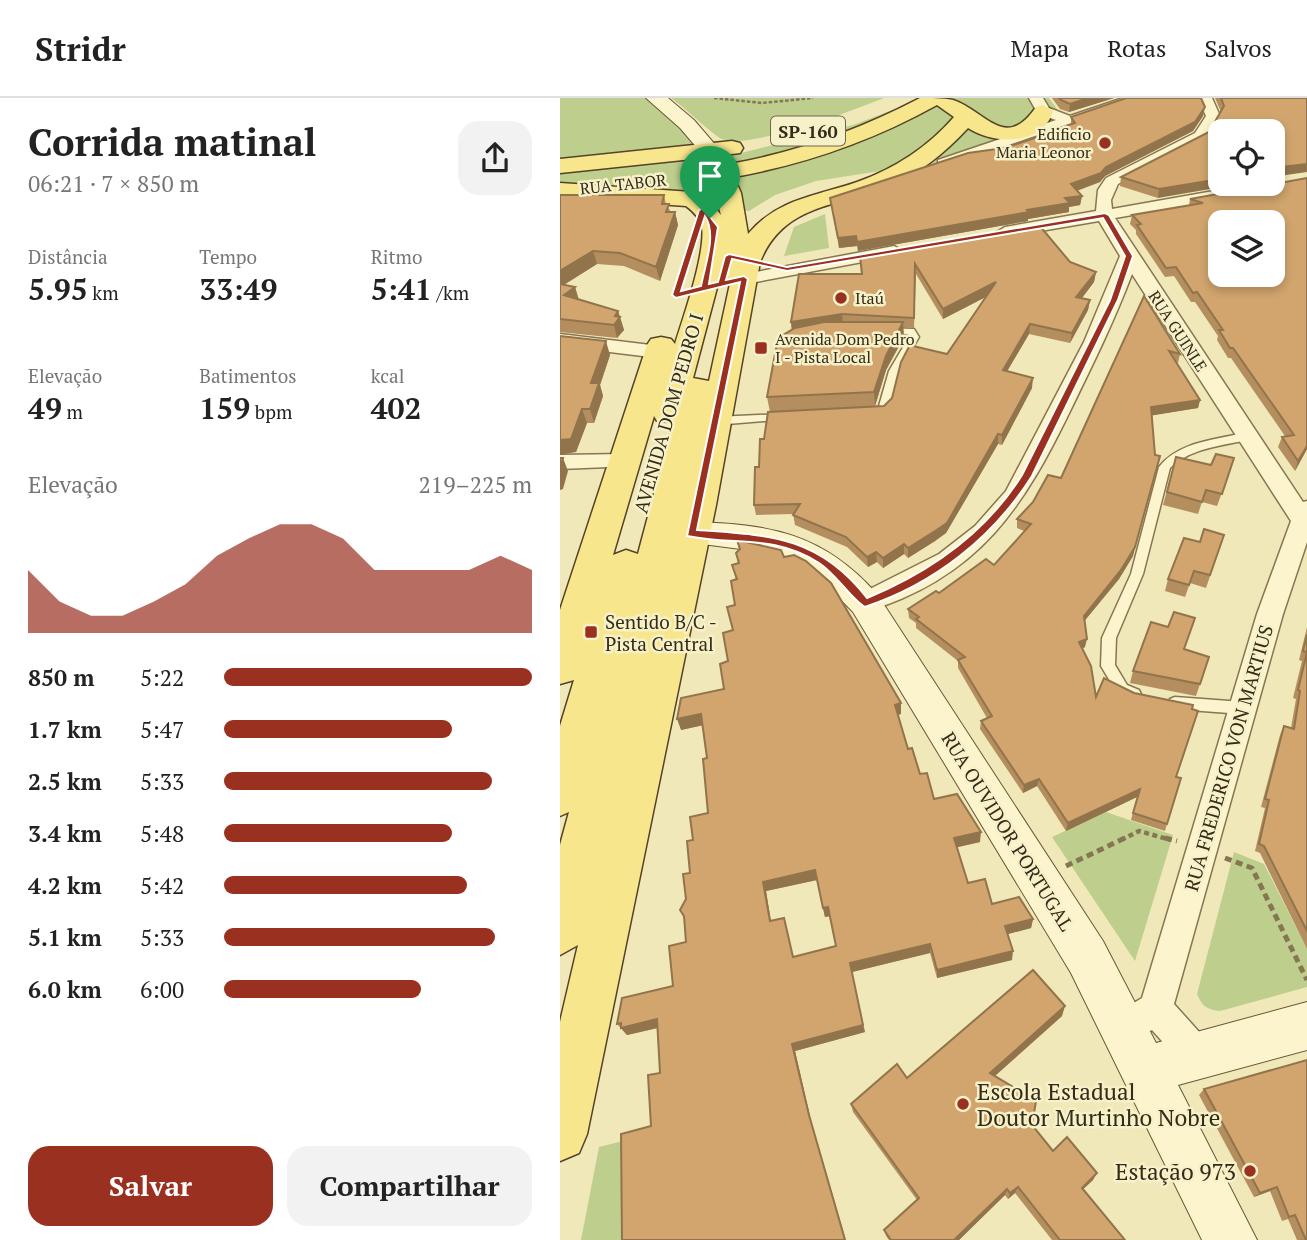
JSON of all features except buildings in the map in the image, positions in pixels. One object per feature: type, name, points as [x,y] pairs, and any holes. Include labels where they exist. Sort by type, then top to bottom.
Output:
[{"type":"main road","name":"SP-160","points":[[772,141],[846,119],[901,98]]},
{"type":"main road","name":"SP-160","points":[[717,162],[818,153],[849,142],[930,99]]},
{"type":"main road","points":[[930,99],[965,106],[983,128],[1005,132],[1037,125],[1042,119],[1039,104]]},
{"type":"main road","points":[[721,277],[771,220],[795,209],[881,181],[927,156],[965,106]]},
{"type":"main road","name":"SP-160","points":[[717,162],[750,145]]},
{"type":"main road","name":"RUA TABOR","points":[[560,166],[717,162]]},
{"type":"main road","name":"RUA TABOR","points":[[563,190],[717,162]]},
{"type":"main road","name":"AVENIDA DOM PEDRO I","points":[[560,797],[736,233],[717,162]]},
{"type":"main road","name":"RUA TABOR","points":[[563,190],[692,198],[703,210]]},
{"type":"main road","name":"AVENIDA DOM PEDRO I","points":[[560,1134],[699,505],[715,421],[721,277],[703,210]]},
{"type":"main road","name":"AVENIDA DOM PEDRO I","points":[[560,668],[659,352],[721,277]]},
{"type":"main road","name":"AVENIDA DOM PEDRO I","points":[[560,933],[721,277]]},
{"type":"street","points":[[656,98],[687,124],[717,162]]},
{"type":"street","points":[[881,181],[1137,98]]},
{"type":"street","points":[[1105,215],[1101,203],[1102,192],[1112,181],[1178,149],[1209,126],[1213,116],[1205,98]]},
{"type":"street","points":[[1039,104],[1055,118],[1071,120]]},
{"type":"street","points":[[986,235],[1212,196]]},
{"type":"street","name":"RUA GUINLE","points":[[1105,215],[1275,479],[1305,519]]},
{"type":"street","points":[[721,277],[906,249]]},
{"type":"street","points":[[865,603],[906,587],[937,569],[968,545],[1013,497],[1027,476],[1114,300],[1129,256]]},
{"type":"street","points":[[1114,300],[1154,294]]},
{"type":"street","points":[[560,340],[659,352]]},
{"type":"street","points":[[560,463],[625,461]]},
{"type":"street","points":[[1275,479],[1307,485]]},
{"type":"street","name":"RUA FREDERICO VON MARTIUS","points":[[1142,1036],[1243,708],[1305,519]]},
{"type":"street","name":"RUA OUVIDOR PORTUGAL","points":[[691,533],[765,538],[791,544],[822,560],[845,577],[865,603],[1087,957],[1142,1036],[1230,1240]]},
{"type":"street","points":[[1142,1036],[1197,1055],[1307,1026]]},
{"type":"lane","points":[[859,414],[879,412],[884,408],[894,371],[914,337],[910,331],[872,331]]},
{"type":"lane","points":[[715,421],[796,417]]},
{"type":"lane","points":[[1243,708],[1180,704],[1154,699],[1122,689],[1108,666],[1109,638],[1137,574],[1165,467],[1171,459],[1190,450],[1247,436]]},
{"type":"path","points":[[714,98],[762,103],[813,98]]},
{"type":"green space","points":[[560,98],[646,98],[671,117],[699,151],[560,163]]},
{"type":"green space","points":[[671,98],[884,98],[778,134],[736,141],[718,137]]},
{"type":"green space","points":[[924,98],[1049,98],[1063,117],[1028,133],[932,163],[816,181],[775,195],[749,211],[560,190],[560,171],[725,157],[853,125]]},
{"type":"green space","points":[[825,214],[829,248],[784,256],[794,227]]},
{"type":"green space","points":[[1106,812],[1173,835],[1135,961],[1052,837]]},
{"type":"green space","points":[[1234,852],[1264,864],[1307,949],[1307,987],[1220,1011],[1206,1007],[1197,994]]},
{"type":"green space","points":[[623,1141],[626,1240],[581,1240],[599,1147]]},
{"type":"place","name":"Edificio Maria Leonor","points":[[1105,143]]},
{"type":"place","name":"Itaú","points":[[841,298]]},
{"type":"place","name":"Avenida Dom Pedro I - Pista Local","points":[[761,348]]},
{"type":"place","name":"Sentido B/C - Pista Central","points":[[591,632]]},
{"type":"place","name":"Escola Estadual Doutor Murtinho Nobre","points":[[963,1104]]},
{"type":"place","name":"Estação 973","points":[[1250,1171]]},
{"type":"route","points":[[710,218],[703,210],[676,295],[722,284],[729,256],[787,269],[1105,215],[1129,256],[1114,300],[1027,476],[1013,497],[996,519],[937,569],[906,587],[865,603],[845,577],[822,560],[791,544],[765,538],[691,533],[699,505],[744,279],[715,285],[705,287],[714,238],[714,227],[710,218]]}]
